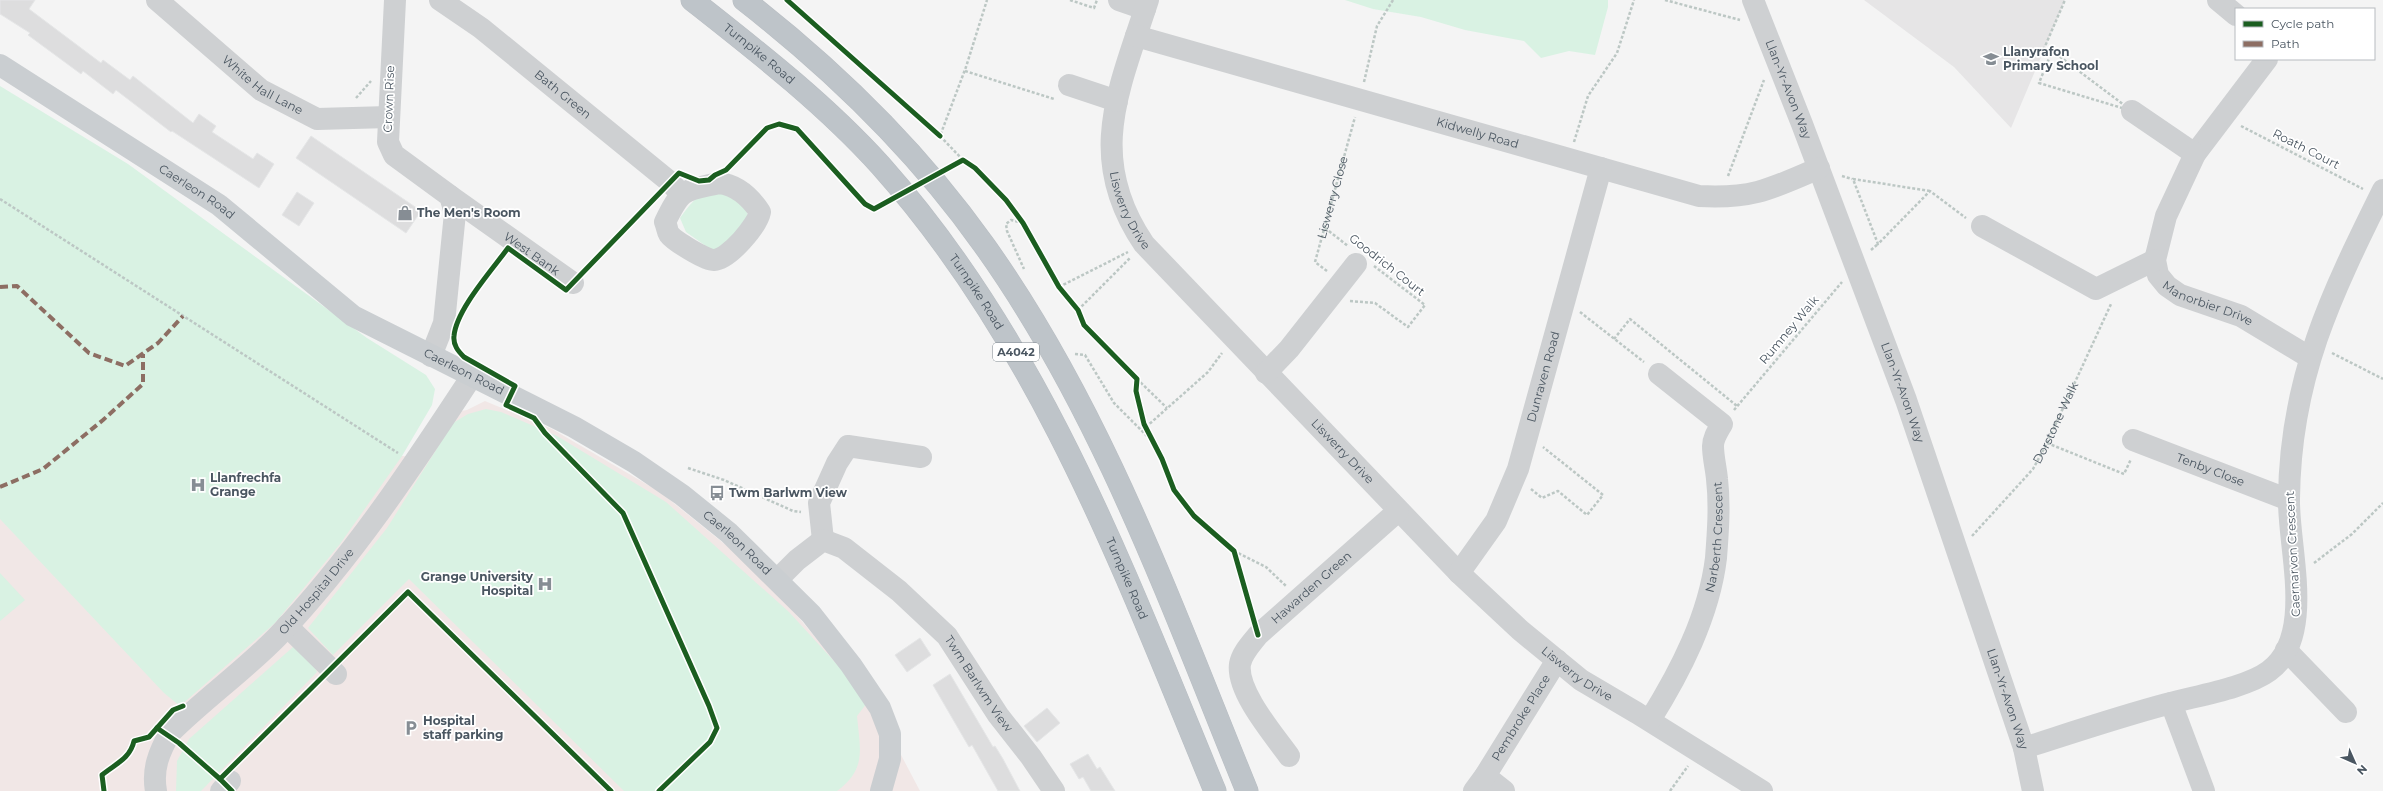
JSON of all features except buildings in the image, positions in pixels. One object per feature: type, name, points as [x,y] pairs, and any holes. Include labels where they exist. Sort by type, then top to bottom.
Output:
[{"type":"highway","name":"Turnpike Road","points":[[692,0],[831,115],[875,160],[954,257],[987,306],[1048,409],[1111,542],[1215,791]]},
{"type":"highway","name":"A4042","points":[[744,0],[855,96],[904,146],[964,219],[1012,286],[1077,396],[1135,520],[1247,791]]},
{"type":"main road","name":"Caerleon Road","points":[[0,65],[163,168],[219,206],[353,316],[574,427],[634,462],[682,496],[729,533],[778,579],[811,614],[850,665],[880,708],[890,734],[890,759],[881,791]]},
{"type":"street","name":"White Hall Lane","points":[[157,0],[261,90],[317,119],[389,116]]},
{"type":"street","name":"Crown Rise","points":[[395,0],[388,142],[394,156],[450,196]]},
{"type":"street","name":"Bath Green","points":[[440,0],[481,28],[670,182],[682,194]]},
{"type":"street","points":[[1119,0],[1147,5]]},
{"type":"street","points":[[2218,0],[2235,15]]},
{"type":"street","name":"Liswerry Drive","points":[[1147,5],[1136,36],[1117,101],[1110,147],[1111,167],[1116,191],[1124,211],[1144,244],[1398,511],[1459,573],[1520,630],[1581,680],[1650,720],[1762,791]]},
{"type":"street","name":"Llan-Yr-Avon Way","points":[[1747,7],[1819,168],[1906,400],[2024,748],[2033,791]]},
{"type":"street","name":"Kidwelly Road","points":[[1136,36],[1699,196],[1721,197],[1751,195],[1777,187],[1819,168]]},
{"type":"street","points":[[1982,226],[2096,288],[2155,260],[2166,216],[2195,154],[2266,60]]},
{"type":"street","points":[[1069,85],[1117,101]]},
{"type":"street","points":[[2132,111],[2195,154]]},
{"type":"street","name":"Dunraven Road","points":[[1459,573],[1496,521],[1515,476],[1528,436],[1601,168]]},
{"type":"street","name":"Caernarvon Crescent","points":[[2024,748],[2171,702],[2250,681],[2269,670],[2286,650],[2296,622],[2289,500],[2294,424],[2300,390],[2312,350],[2332,295],[2376,220],[2381,194]]},
{"type":"street","points":[[431,356],[444,323],[455,213],[450,196]]},
{"type":"street","name":"West Bank","points":[[450,196],[573,283]]},
{"type":"street","points":[[1266,373],[1289,349],[1338,288],[1358,258]]},
{"type":"street","name":"Manorbier Drive","points":[[2155,260],[2158,275],[2167,286],[2180,295],[2241,316],[2312,350]]},
{"type":"street","points":[[1659,374],[1722,424]]},
{"type":"street","name":"Old Hospital Drive","points":[[156,791],[154,779],[156,764],[160,749],[170,733],[255,658],[287,626],[338,565],[414,460],[472,376]]},
{"type":"street","name":"Narberth Crescent","points":[[1650,720],[1681,665],[1693,638],[1712,582],[1718,531],[1718,503],[1713,446],[1715,436],[1722,424]]},
{"type":"street","name":"Tenby Close","points":[[2136,442],[2289,500]]},
{"type":"street","points":[[778,579],[797,560],[823,540],[819,503],[822,491],[848,446],[921,457]]},
{"type":"street","name":"Hawarden Green","points":[[1289,756],[1247,694],[1241,680],[1240,664],[1246,650],[1258,635],[1398,511]]},
{"type":"street","name":"Twm Barlwm View","points":[[823,540],[844,548],[899,591],[947,636],[998,715],[1031,756],[1054,791]]},
{"type":"street","points":[[287,626],[336,674]]},
{"type":"street","points":[[2286,650],[2346,712]]},
{"type":"street","name":"Pembroke Place","points":[[1504,791],[1479,784],[1557,660]]},
{"type":"street","points":[[2171,702],[2204,791]]},
{"type":"path","points":[[940,136],[964,71],[986,0]]},
{"type":"path","points":[[1070,0],[1094,8],[1097,0]]},
{"type":"path","points":[[1569,159],[1588,96],[1617,53],[1634,0]]},
{"type":"path","points":[[1665,0],[1744,22],[1747,7]]},
{"type":"path","points":[[2065,0],[2043,51],[2050,56],[2059,56],[2132,111]]},
{"type":"path","points":[[2050,56],[2039,83],[2132,111]]},
{"type":"path","points":[[339,118],[391,58]]},
{"type":"path","points":[[964,71],[1063,102],[1069,85]]},
{"type":"path","points":[[1721,197],[1765,76]]},
{"type":"path","points":[[934,131],[940,136],[960,161],[969,164]]},
{"type":"path","points":[[1930,191],[1878,244],[1853,179],[1930,191],[1975,225],[1982,226]]},
{"type":"path","points":[[0,199],[402,456],[414,460]]},
{"type":"path","points":[[1016,215],[1024,223],[1027,229]]},
{"type":"path","points":[[1020,271],[1025,269],[1006,231],[1006,224],[1011,220],[1024,223]]},
{"type":"path","points":[[1059,287],[1144,244]]},
{"type":"path","points":[[1073,304],[1079,312],[1144,244]]},
{"type":"path","points":[[1056,282],[1064,293]]},
{"type":"path","points":[[1565,300],[1659,374]]},
{"type":"path","points":[[1614,338],[1630,319],[1737,406]]},
{"type":"path","points":[[1156,446],[1145,426],[1208,372],[1234,339]]},
{"type":"path","points":[[1071,348],[1076,355],[1085,356],[1114,403],[1156,446]]},
{"type":"path","points":[[2312,350],[2383,378]]},
{"type":"path","points":[[1132,374],[1167,408]]},
{"type":"path","points":[[1137,379],[1137,385]]},
{"type":"path","points":[[1515,476],[1542,498],[1558,491],[1587,514],[1603,495],[1528,436]]},
{"type":"path","points":[[2047,443],[2124,474],[2136,442]]},
{"type":"path","points":[[688,468],[724,480],[793,511],[820,514]]},
{"type":"path","points":[[2294,577],[2352,534],[2383,503]]},
{"type":"path","points":[[1228,546],[1234,551],[1266,567],[1299,599]]},
{"type":"path","points":[[1234,551],[1238,562]]},
{"type":"path","points":[[1670,791],[1699,752]]},
{"type":"shaded area","name":"Llanyrafon Primary School","points":[[1864,0],[2065,0],[2011,128],[1954,67]]},
{"type":"shaded area","points":[[0,199],[402,456],[416,457],[446,414],[467,410],[485,401],[552,429],[660,492],[748,563],[789,606],[855,684],[890,734],[920,791],[0,791]]},
{"type":"green space","points":[[1345,0],[1608,0],[1608,7],[1595,55],[1569,51],[1541,58],[1524,41],[1465,30],[1421,17],[1373,9]]},
{"type":"green space","name":"Llanfrechfa Grange","points":[[0,86],[128,164],[367,338],[426,375],[435,389],[432,405],[402,456],[340,544],[275,623],[180,706],[164,693],[0,519]]},
{"type":"green space","points":[[731,192],[746,207],[748,216],[723,250],[710,249],[686,232],[680,218],[692,203],[701,196],[713,193]]},
{"type":"green space","name":"Grange University Hospital","points":[[486,409],[501,412],[557,436],[666,502],[789,612],[855,684],[867,703],[857,716],[860,748],[859,758],[853,775],[847,783],[837,791],[624,791],[409,579],[333,655],[308,628],[387,528],[453,423],[468,414]]},
{"type":"green space","points":[[0,573],[25,600],[0,621]]},
{"type":"green space","points":[[293,647],[312,661],[317,672],[201,791],[176,791],[177,761],[189,739]]},
{"type":"marked path","points":[[0,287],[17,286],[89,353],[125,366],[158,343],[183,316]]},
{"type":"marked path","points":[[0,487],[43,469],[103,420],[143,384],[143,354]]},
{"type":"cycle path","points":[[787,0],[940,136]]},
{"type":"cycle path","points":[[659,791],[710,742],[717,728],[709,706],[623,513],[545,433],[534,418],[506,405],[515,386],[464,357],[456,348],[454,336],[461,314],[476,290],[508,248],[566,290],[679,173],[699,181],[709,180],[715,175],[726,170],[767,128],[779,124],[797,129],[865,204],[874,209],[963,160],[975,168],[1006,200],[1023,223],[1059,287],[1078,310],[1084,325],[1137,379],[1136,391],[1144,424],[1162,459],[1174,490],[1194,516],[1234,551],[1258,635]]},
{"type":"cycle path","points":[[232,791],[220,779],[408,592],[611,791]]},
{"type":"cycle path","points":[[104,791],[102,775],[126,757],[134,741],[149,737],[173,710],[183,706]]},
{"type":"cycle path","points":[[157,728],[179,743],[220,779]]},
{"type":"place","name":"Llanyrafon Primary School","points":[[1991,59]]},
{"type":"place","name":"The Men's Room","points":[[405,213]]},
{"type":"place","name":"Llanfrechfa Grange","points":[[198,485]]},
{"type":"place","name":"Twm Barlwm View","points":[[717,493]]},
{"type":"place","name":"Grange University Hospital","points":[[545,584]]},
{"type":"place","name":"Hospital staff parking","points":[[411,728]]}]
